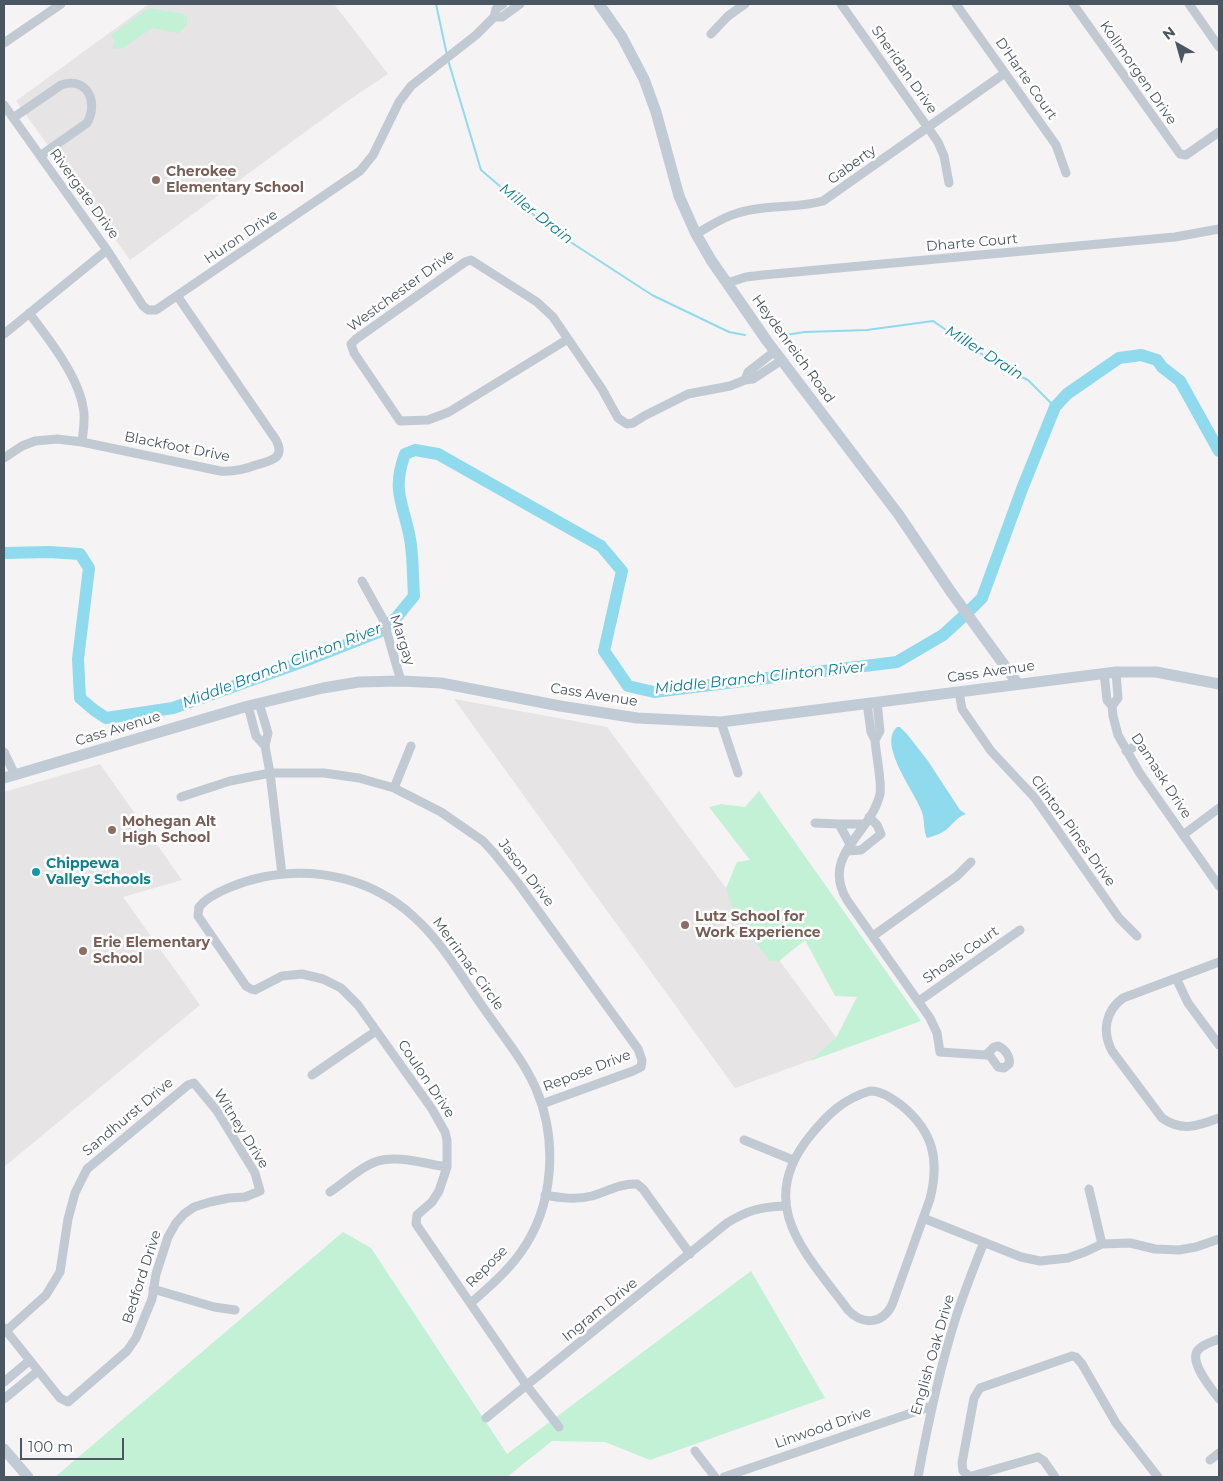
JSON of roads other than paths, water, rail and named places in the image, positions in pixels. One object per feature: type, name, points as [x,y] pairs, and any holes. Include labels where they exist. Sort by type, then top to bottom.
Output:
[{"type":"main road","name":"Heydenreich Road","points":[[599,4],[622,37],[648,90],[656,112],[679,196],[696,234],[727,283],[778,356],[899,515],[951,592],[1018,684]]},
{"type":"main road","name":"Cass Avenue","points":[[9,776],[254,704],[342,684],[401,681],[462,686],[560,706],[636,718],[721,722],[1110,672],[1156,672],[1219,684]]},
{"type":"main road","points":[[4,1448],[28,1477]]},
{"type":"street","points":[[4,43],[62,4]]},
{"type":"street","name":"Huron Drive","points":[[140,300],[145,308],[156,310],[360,171],[378,146],[399,102],[418,79],[476,35],[494,17],[496,9],[503,4]]},
{"type":"street","name":"Huron Drive","points":[[494,17],[502,17],[520,4]]},
{"type":"street","points":[[711,34],[728,16],[745,4]]},
{"type":"street","name":"Sheridan Drive","points":[[841,4],[928,127],[943,152],[949,184]]},
{"type":"street","name":"D'Harte Court","points":[[956,4],[1056,145],[1066,174]]},
{"type":"street","name":"Kollmorgen Drive","points":[[1073,4],[1182,156],[1191,152],[1219,132]]},
{"type":"street","points":[[1189,4],[1218,44]]},
{"type":"street","name":"Gaberty","points":[[696,234],[738,212],[804,205],[823,201],[1005,72]]},
{"type":"street","points":[[13,118],[57,87],[66,83],[79,85],[89,93],[92,106],[87,123],[40,156]]},
{"type":"street","name":"Rivergate Drive","points":[[4,105],[108,250],[140,300]]},
{"type":"street","name":"Dharte Court","points":[[727,283],[746,277],[763,275],[1165,238],[1219,229]]},
{"type":"street","points":[[4,334],[108,250]]},
{"type":"street","name":"Westchester Drive","points":[[568,339],[449,412],[428,420],[406,422],[400,421],[354,353],[352,344],[356,339],[465,262],[471,260],[537,302],[549,313],[568,339],[602,389],[618,418],[623,423],[633,423],[688,394],[730,386],[753,379],[765,372],[778,356]]},
{"type":"street","name":"Blackfoot Drive","points":[[4,458],[22,446],[35,441],[57,438],[220,471],[244,470],[276,458],[279,453],[279,446],[276,440],[178,296]]},
{"type":"street","points":[[29,314],[53,346],[78,390],[84,408],[82,442]]},
{"type":"street","points":[[745,380],[748,372],[759,364],[778,356]]},
{"type":"street","points":[[759,364],[765,372]]},
{"type":"street","name":"Margay","points":[[362,581],[383,619],[401,681]]},
{"type":"street","name":"Damask Drive","points":[[1110,672],[1107,700],[1112,706],[1115,724],[1126,751],[1219,886]]},
{"type":"street","name":"Clinton Pines Drive","points":[[959,692],[962,709],[991,751],[1035,798],[1119,918],[1137,936]]},
{"type":"street","points":[[872,703],[871,732],[875,740],[880,788],[876,805],[841,862],[838,871],[841,888],[935,1028],[940,1052],[986,1055],[988,1053]]},
{"type":"street","points":[[254,704],[256,736],[265,746],[270,774],[282,874]]},
{"type":"street","points":[[721,722],[738,773]]},
{"type":"street","points":[[1126,751],[1140,744]]},
{"type":"street","points":[[394,788],[411,746]]},
{"type":"street","points":[[4,752],[9,776]]},
{"type":"street","name":"Jason Drive","points":[[180,797],[230,781],[270,774],[312,772],[338,774],[376,782],[394,788],[441,812],[483,841],[518,882],[638,1049],[642,1064]]},
{"type":"street","points":[[1183,835],[1219,808]]},
{"type":"street","points":[[815,823],[839,824],[867,820],[877,825],[881,834],[861,850],[849,849]]},
{"type":"street","points":[[839,824],[849,849]]},
{"type":"street","points":[[873,936],[957,876],[971,862]]},
{"type":"street","name":"Merrimac Circle","points":[[198,912],[202,904],[216,894],[254,879],[282,874],[326,874],[352,880],[401,906],[414,916],[440,946],[520,1060],[536,1088],[549,1130],[550,1167],[545,1195]]},
{"type":"street","name":"Coulon Drive","points":[[198,912],[200,920],[250,989],[255,990],[273,980],[289,975],[302,974],[323,979],[349,994],[441,1123],[447,1140],[447,1167],[439,1191],[432,1202],[417,1215],[416,1224],[527,1386],[559,1427]]},
{"type":"street","name":"Shoals Court","points":[[919,1002],[1020,930]]},
{"type":"street","points":[[1219,962],[1127,996],[1118,1002],[1109,1014],[1106,1032],[1112,1050],[1160,1116],[1175,1125],[1192,1127],[1219,1118]]},
{"type":"street","points":[[1176,978],[1188,1002],[1219,1045]]},
{"type":"street","points":[[312,1075],[376,1031]]},
{"type":"street","name":"Repose Drive","points":[[542,1104],[633,1072],[642,1064]]},
{"type":"street","name":"Witney Drive","points":[[194,1083],[217,1111],[256,1173],[260,1191]]},
{"type":"street","name":"Sandhurst Drive","points":[[5,1330],[46,1295],[60,1272],[68,1220],[75,1193],[87,1169],[188,1085],[194,1083]]},
{"type":"street","points":[[870,1092],[883,1093],[903,1107],[918,1122],[927,1135],[933,1150],[935,1164],[934,1183],[890,1309],[879,1319],[870,1322],[857,1318],[848,1310],[801,1245],[792,1229],[785,1206],[787,1182],[794,1160],[816,1128],[839,1105],[856,1096],[870,1092]]},
{"type":"street","points":[[744,1140],[794,1160]]},
{"type":"street","points":[[330,1192],[373,1163],[386,1159],[447,1167]]},
{"type":"street","points":[[545,1195],[582,1198],[623,1185],[637,1184],[643,1189],[690,1254]]},
{"type":"street","points":[[1089,1189],[1102,1244]]},
{"type":"street","name":"Bedford Drive","points":[[38,1371],[60,1398],[68,1402],[127,1351],[136,1338],[152,1299],[156,1274],[168,1237],[184,1214],[194,1207],[210,1202],[245,1197],[260,1191]]},
{"type":"street","name":"Repose","points":[[470,1303],[506,1272],[521,1253],[533,1232],[545,1195]]},
{"type":"street","name":"Ingram Drive","points":[[486,1418],[730,1221],[752,1209],[785,1206]]},
{"type":"street","points":[[923,1218],[1027,1259],[1046,1262],[1068,1258],[1102,1244],[1130,1243],[1171,1250],[1188,1249],[1219,1239]]},
{"type":"street","name":"English Oak Drive","points":[[918,1477],[932,1406],[956,1317],[984,1242]]},
{"type":"street","points":[[154,1290],[214,1307],[234,1310]]},
{"type":"street","points":[[4,1399],[38,1371],[5,1330]]},
{"type":"street","points":[[1219,1339],[1202,1346],[1196,1354],[1198,1368],[1219,1399]]},
{"type":"street","points":[[1056,1477],[1044,1461],[1038,1458],[969,1476],[963,1471],[962,1463],[974,1398],[980,1388],[1067,1357],[1076,1357],[1082,1364],[1116,1423],[1158,1477]]},
{"type":"street","points":[[4,1382],[29,1361]]},
{"type":"street","name":"Linwood Drive","points":[[724,1477],[932,1406]]},
{"type":"street","points":[[695,1451],[715,1477]]},
{"type":"street","points":[[1210,1460],[1219,1454]]},
{"type":"water","points":[[897,727],[900,727],[907,734],[928,761],[960,810],[966,814],[958,818],[945,831],[935,836],[927,838],[922,812],[895,757],[892,735]]},
{"type":"waterway","name":"Miller Drain","points":[[436,4],[447,55]]},
{"type":"waterway","name":"Miller Drain","points":[[448,60],[481,170],[549,228],[652,295],[729,332],[745,335]]},
{"type":"waterway","name":"Miller Drain","points":[[785,335],[805,332],[867,330],[933,321],[1002,368],[1028,380],[1055,407]]},
{"type":"waterway","name":"Middle Branch Clinton River","points":[[4,553],[49,552],[80,554],[89,568],[78,659],[80,698],[106,718],[173,708],[379,632],[396,618],[414,596],[411,545],[400,500],[399,480],[401,468],[405,454],[415,450],[438,454],[601,546],[622,571],[604,651],[628,686],[654,692],[897,662],[943,635],[982,598],[1022,489],[1055,407],[1067,394],[1119,358],[1141,355],[1157,360],[1162,367],[1180,381],[1219,451]]},
{"type":"place","name":"Cherokee Elementary School","points":[[156,180]]},
{"type":"place","name":"Mohegan Alt High School","points":[[112,830]]},
{"type":"place","name":"Chippewa Valley Schools","points":[[36,872]]},
{"type":"place","name":"Lutz School for Work Experience","points":[[685,925]]},
{"type":"place","name":"Erie Elementary School","points":[[83,951]]}]
